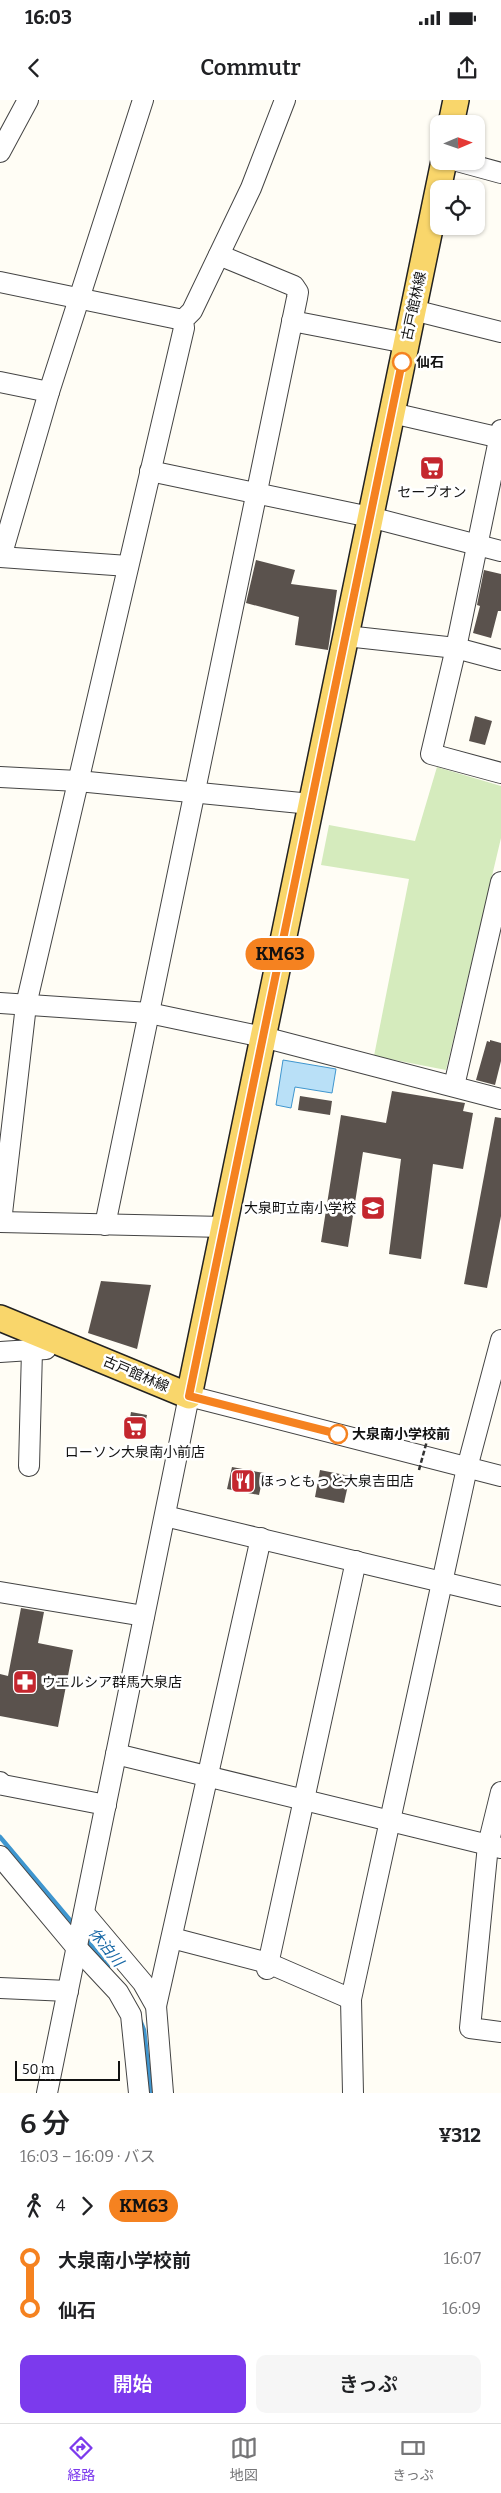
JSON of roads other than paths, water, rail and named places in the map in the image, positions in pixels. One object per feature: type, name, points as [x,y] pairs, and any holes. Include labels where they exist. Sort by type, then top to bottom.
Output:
[{"type":"main road","points":[[454,115],[456,100]]},
{"type":"main road","name":"古戸館林線","points":[[0,1318],[189,1396],[442,170]]},
{"type":"street","points":[[0,152],[28,100]]},
{"type":"street","points":[[128,566],[0,557],[78,299],[143,100]]},
{"type":"street","points":[[183,320],[192,311],[251,188],[285,100]]},
{"type":"street","points":[[485,169],[501,173]]},
{"type":"street","points":[[105,1224],[196,792],[298,292],[294,286],[219,254]]},
{"type":"street","points":[[0,282],[183,320]]},
{"type":"street","points":[[413,310],[501,332]]},
{"type":"street","points":[[183,320],[184,328],[26,1005],[0,1222],[224,1227]]},
{"type":"street","points":[[292,321],[406,343]]},
{"type":"street","points":[[0,382],[49,392]]},
{"type":"street","points":[[392,413],[500,436],[456,648],[431,754],[501,774]]},
{"type":"street","points":[[150,471],[370,518],[501,551]]},
{"type":"street","points":[[346,636],[456,648],[501,660]]},
{"type":"street","points":[[0,777],[78,781],[311,804]]},
{"type":"street","points":[[454,1086],[501,885]]},
{"type":"street","points":[[0,1003],[149,1012],[263,1037],[501,1099]]},
{"type":"street","points":[[353,2093],[351,1999],[392,1821],[467,1468],[498,1363],[501,1340]]},
{"type":"street","points":[[0,1352],[71,1347]]},
{"type":"street","points":[[29,1466],[32,1350]]},
{"type":"street","points":[[47,2093],[189,1396],[501,1476]]},
{"type":"street","points":[[165,1516],[501,1596]]},
{"type":"street","points":[[163,2093],[156,2006],[261,1538]]},
{"type":"street","points":[[268,1966],[356,1561]]},
{"type":"street","points":[[0,1592],[144,1616]]},
{"type":"street","points":[[116,1754],[494,1846]]},
{"type":"street","points":[[0,1782],[3,1785],[106,1805]]},
{"type":"street","points":[[501,1792],[470,2028],[501,2032]]},
{"type":"street","points":[[0,1856],[80,1930],[143,1983],[156,2006]]},
{"type":"street","points":[[80,1930],[131,2015],[140,2093]]},
{"type":"street","points":[[172,1938],[268,1966],[351,1999]]},
{"type":"street","points":[[0,1988],[68,1991]]},
{"type":"water","points":[[283,1060],[336,1069],[332,1093],[295,1087],[291,1108],[276,1105]]},
{"type":"waterway","name":"休泊川","points":[[0,1837],[75,1926]]},
{"type":"waterway","name":"休泊川","points":[[85,1938],[108,1967]]},
{"type":"waterway","name":"休泊川","points":[[140,2020],[144,2030],[151,2093]]},
{"type":"place","name":"仙石","points":[[402,362]]},
{"type":"place","name":"セーブオン","points":[[432,468]]},
{"type":"place","name":"大泉町立南小学校","points":[[373,1208]]},
{"type":"place","name":"ローソン大泉南小前店","points":[[135,1428]]},
{"type":"place","name":"大泉南小学校前","points":[[338,1434]]},
{"type":"place","name":"ほっともっと大泉吉田店","points":[[243,1481]]},
{"type":"place","name":"ウエルシア群馬大泉店","points":[[25,1682]]}]
